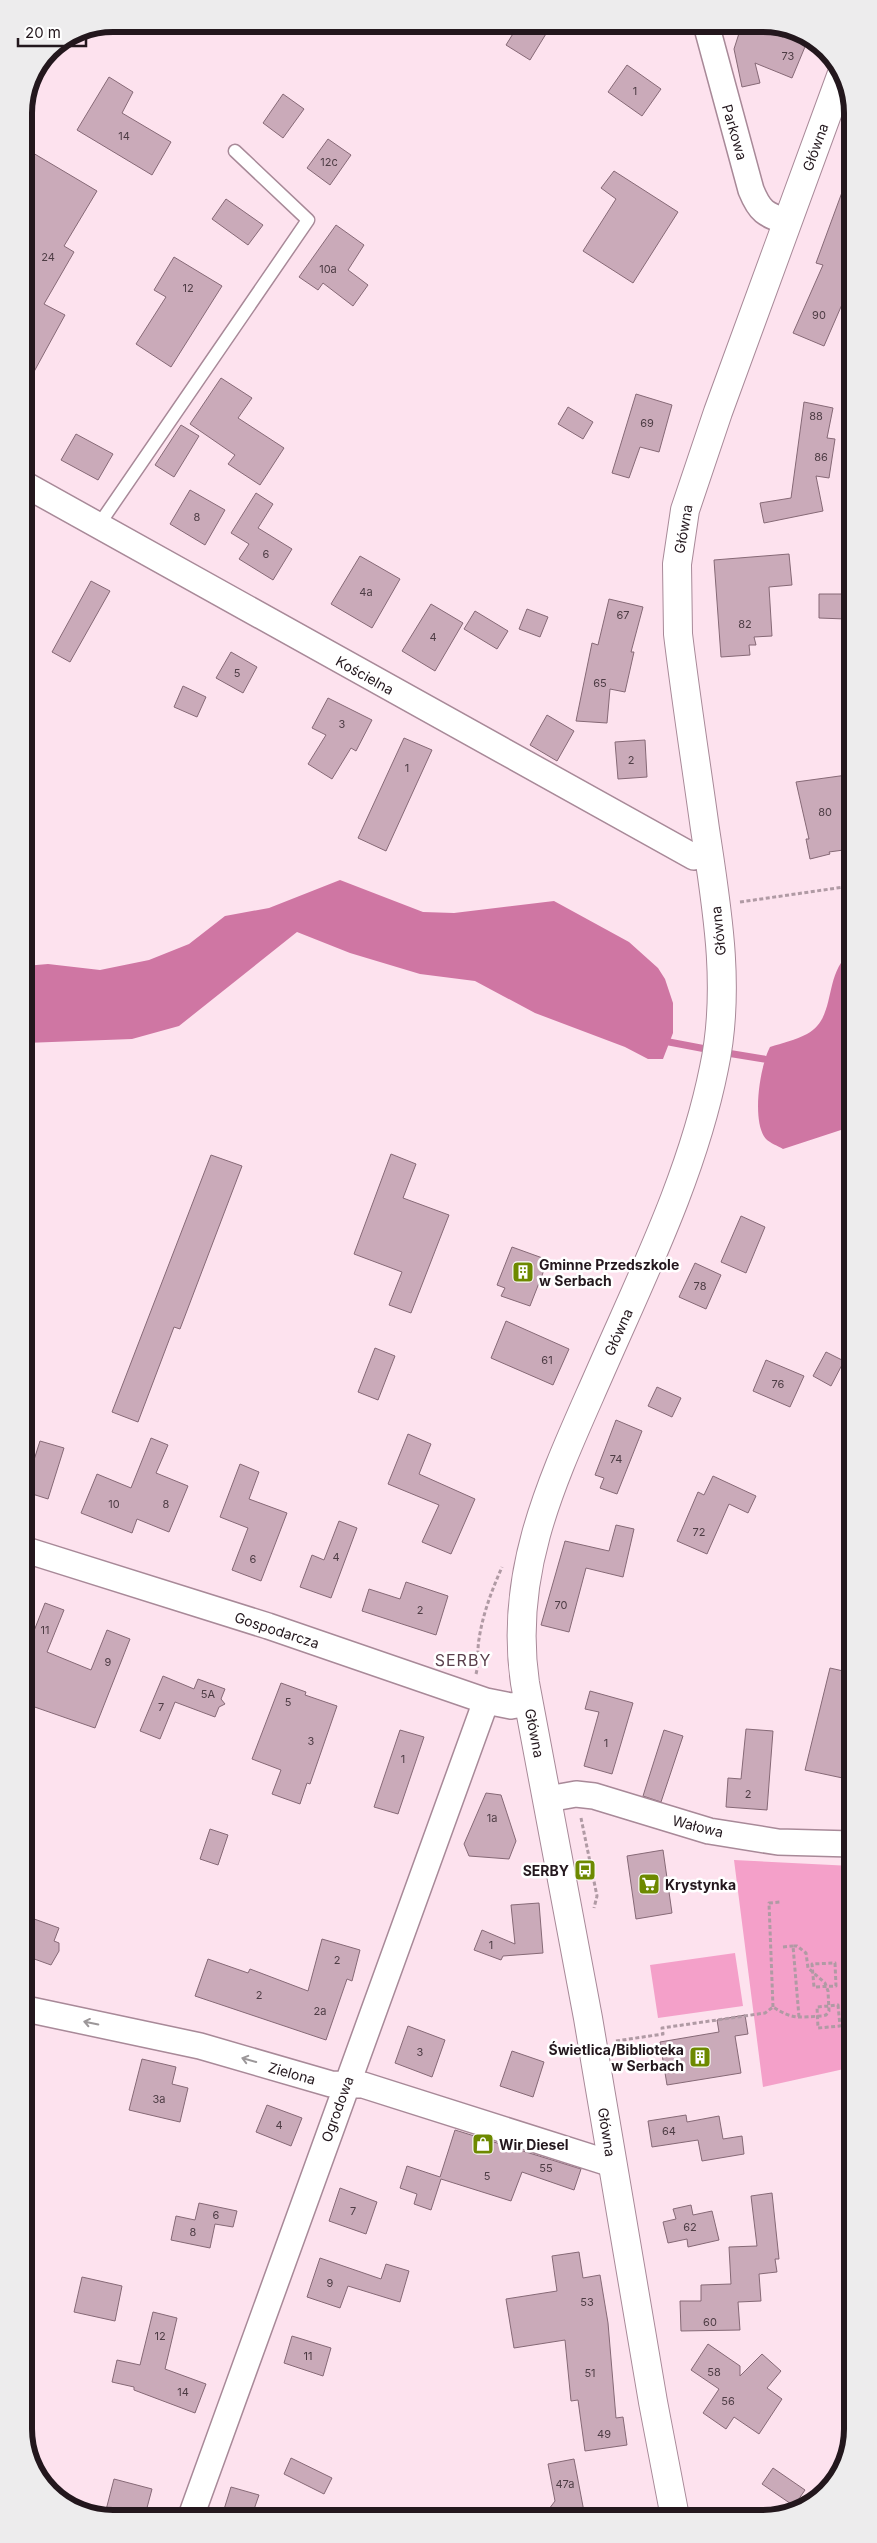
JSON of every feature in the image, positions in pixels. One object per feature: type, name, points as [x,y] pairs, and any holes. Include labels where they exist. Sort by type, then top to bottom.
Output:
[{"type":"main road","name":"Główna","points":[[674,2510],[588,2018],[529,1703],[522,1659],[520,1616],[526,1573],[535,1535],[547,1500],[692,1154],[715,1067],[720,1036],[722,975],[709,853],[678,634],[676,594],[679,544],[685,510],[693,483],[838,84]]},
{"type":"street","name":"Parkowa","points":[[708,33],[751,190],[758,207],[768,216],[787,222]]},
{"type":"street","name":"Kościelna","points":[[32,489],[694,857],[709,853]]},
{"type":"street","name":"Gospodarcza","points":[[32,1552],[268,1626],[486,1701],[511,1706],[529,1703]]},
{"type":"street","name":"Ogrodowa","points":[[193,2510],[486,1701]]},
{"type":"street","name":"Wałowa","points":[[548,1799],[576,1794],[594,1796],[709,1831],[778,1842],[844,1844]]},
{"type":"street","name":"Zielona","points":[[32,2010],[200,2046],[332,2084],[363,2085],[612,2164]]},
{"type":"lane","points":[[98,526],[308,220],[235,151]]},
{"type":"path","points":[[738,902],[844,887]]},
{"type":"path","points":[[773,2007],[769,1903],[780,1902]]},
{"type":"path","points":[[773,2007],[788,2017],[826,2015],[829,2007],[826,1986],[808,1968],[804,1950],[793,1946],[783,1946]]},
{"type":"path","points":[[793,1946],[799,2017]]},
{"type":"path","points":[[835,1963],[836,1986],[826,1986],[814,1987],[812,1964],[835,1963]]},
{"type":"path","points":[[838,2005],[840,2026],[818,2028],[817,2007],[838,2005]]},
{"type":"path","points":[[616,2041],[663,2034],[662,2028],[765,2013],[773,2007]]},
{"type":"shaded area","points":[[340,880],[423,912],[454,913],[554,901],[629,942],[658,968],[665,979],[673,1003],[673,1033],[663,1059],[648,1059],[625,1047],[535,1013],[475,981],[420,974],[350,953],[297,932],[179,1026],[132,1039],[32,1043],[32,965],[48,964],[100,970],[149,960],[189,944],[225,916],[269,908]]},
{"type":"shaded area","points":[[844,959],[844,1129],[783,1149],[766,1139],[761,1131],[758,1107],[760,1080],[766,1056],[770,1047],[794,1040],[817,1027],[827,1007],[836,972]]},
{"type":"shaded area","points":[[734,1860],[844,1866],[844,2069],[763,2087]]},
{"type":"shaded area","points":[[735,1953],[743,2006],[658,2018],[650,1965]]},
{"type":"building","points":[[514,33],[547,33],[530,60],[506,45]]},
{"type":"building","points":[[739,33],[769,33],[783,37],[784,35],[806,45],[792,78],[755,63],[760,83],[742,87],[734,49]]},
{"type":"building","points":[[627,65],[661,89],[642,116],[608,92]]},
{"type":"building","points":[[109,77],[133,92],[122,113],[171,142],[152,175],[77,130]]},
{"type":"building","points":[[283,94],[304,109],[283,138],[263,123]]},
{"type":"building","points":[[328,139],[351,155],[330,185],[307,168]]},
{"type":"building","points":[[33,153],[97,191],[64,246],[74,252],[44,304],[65,315],[32,375]]},
{"type":"building","points":[[614,171],[678,212],[633,283],[583,251],[616,199],[601,188]]},
{"type":"building","points":[[844,187],[844,300],[824,346],[793,333],[823,265],[816,263]]},
{"type":"building","points":[[226,199],[263,225],[248,245],[212,219]]},
{"type":"building","points":[[336,225],[364,245],[348,270],[368,285],[353,306],[323,283],[318,290],[299,277]]},
{"type":"building","points":[[174,257],[222,286],[171,367],[136,344],[166,297],[154,290]]},
{"type":"building","points":[[221,378],[252,398],[238,418],[284,448],[260,485],[228,464],[235,455],[190,424]]},
{"type":"building","points":[[636,394],[672,405],[659,452],[640,447],[629,478],[612,473]]},
{"type":"building","points":[[804,402],[833,408],[827,438],[835,439],[829,478],[816,476],[823,511],[764,523],[760,503],[791,498]]},
{"type":"building","points":[[568,407],[593,422],[583,439],[558,424]]},
{"type":"building","points":[[181,425],[199,436],[174,477],[155,465]]},
{"type":"building","points":[[76,434],[113,454],[98,480],[61,460]]},
{"type":"building","points":[[190,490],[225,510],[205,545],[170,524]]},
{"type":"building","points":[[256,493],[273,504],[258,528],[292,549],[273,580],[239,559],[249,544],[231,533]]},
{"type":"building","points":[[789,554],[792,585],[769,587],[772,636],[754,637],[756,645],[749,645],[750,655],[721,657],[714,560]]},
{"type":"building","points":[[360,556],[400,579],[372,628],[331,604]]},
{"type":"building","points":[[91,581],[110,591],[70,662],[52,652]]},
{"type":"building","points":[[819,594],[844,594],[844,619],[819,618]]},
{"type":"building","points":[[609,599],[643,607],[631,652],[634,652],[625,692],[610,689],[607,723],[576,721],[592,643],[598,645]]},
{"type":"building","points":[[431,604],[463,623],[435,671],[402,651]]},
{"type":"building","points":[[527,609],[548,617],[540,637],[519,629]]},
{"type":"building","points":[[475,611],[508,631],[497,649],[464,629]]},
{"type":"building","points":[[231,652],[257,667],[243,693],[216,678]]},
{"type":"building","points":[[183,686],[206,697],[197,717],[174,707]]},
{"type":"building","points":[[328,698],[372,720],[356,751],[351,748],[332,779],[308,764],[326,735],[312,728]]},
{"type":"building","points":[[547,715],[574,731],[557,761],[530,745]]},
{"type":"building","points":[[404,738],[432,750],[386,851],[358,838]]},
{"type":"building","points":[[645,740],[647,777],[618,779],[615,742]]},
{"type":"building","points":[[844,775],[844,850],[829,852],[830,854],[810,859],[806,839],[809,839],[796,782]]},
{"type":"building","points":[[391,1154],[416,1164],[403,1198],[449,1215],[411,1313],[389,1305],[402,1272],[354,1254]]},
{"type":"building","points":[[211,1155],[242,1166],[180,1329],[174,1327],[138,1422],[112,1412]]},
{"type":"building","points":[[741,1216],[765,1227],[746,1273],[721,1262]]},
{"type":"building","name":"Gminne Przedszkole w Serbach","points":[[512,1247],[548,1260],[530,1306],[501,1296],[505,1288],[497,1285]]},
{"type":"building","points":[[695,1263],[721,1275],[706,1309],[679,1297]]},
{"type":"building","points":[[506,1321],[569,1349],[553,1385],[491,1358]]},
{"type":"building","points":[[375,1348],[395,1356],[378,1400],[358,1392]]},
{"type":"building","points":[[826,1352],[844,1361],[831,1386],[813,1376]]},
{"type":"building","points":[[766,1360],[804,1376],[790,1407],[753,1391]]},
{"type":"building","points":[[657,1387],[681,1398],[672,1417],[648,1406]]},
{"type":"building","points":[[616,1420],[642,1431],[617,1494],[600,1488],[604,1478],[595,1475]]},
{"type":"building","points":[[408,1434],[431,1444],[419,1474],[475,1499],[451,1554],[422,1542],[439,1505],[388,1484]]},
{"type":"building","points":[[151,1438],[168,1445],[156,1473],[188,1486],[169,1532],[137,1519],[132,1533],[81,1513],[97,1474],[131,1488]]},
{"type":"building","points":[[40,1441],[64,1448],[48,1499],[32,1494],[32,1466]]},
{"type":"building","points":[[240,1464],[259,1472],[249,1499],[287,1513],[261,1581],[232,1570],[248,1528],[220,1517]]},
{"type":"building","points":[[713,1476],[756,1496],[748,1513],[729,1504],[707,1554],[677,1541],[698,1492],[704,1495]]},
{"type":"building","points":[[339,1521],[357,1528],[331,1598],[300,1587],[312,1555],[324,1560]]},
{"type":"building","points":[[616,1525],[634,1529],[623,1577],[586,1568],[569,1632],[541,1625],[565,1541],[609,1551]]},
{"type":"building","points":[[406,1582],[448,1596],[436,1635],[362,1611],[369,1589],[400,1599]]},
{"type":"building","points":[[45,1603],[64,1610],[47,1652],[91,1670],[107,1630],[130,1639],[95,1728],[32,1706],[32,1636]]},
{"type":"building","points":[[830,1668],[844,1671],[844,1778],[805,1770]]},
{"type":"building","points":[[163,1676],[194,1689],[198,1679],[225,1689],[221,1699],[225,1704],[219,1707],[215,1717],[175,1702],[160,1739],[140,1731]]},
{"type":"building","points":[[281,1683],[306,1692],[305,1695],[337,1706],[310,1784],[307,1783],[300,1804],[272,1794],[281,1770],[252,1759]]},
{"type":"building","points":[[590,1691],[633,1703],[612,1774],[584,1766],[599,1712],[585,1709]]},
{"type":"building","points":[[746,1729],[773,1731],[767,1810],[726,1807],[728,1778],[741,1779]]},
{"type":"building","points":[[400,1730],[424,1737],[398,1814],[374,1807]]},
{"type":"building","points":[[664,1730],[683,1736],[661,1802],[643,1796]]},
{"type":"building","points":[[486,1793],[501,1795],[516,1841],[509,1859],[469,1856],[464,1844]]},
{"type":"building","points":[[210,1829],[228,1835],[218,1865],[200,1859]]},
{"type":"building","name":"Krystynka","points":[[663,1850],[672,1913],[636,1919],[627,1856]]},
{"type":"building","points":[[539,1903],[543,1953],[503,1956],[501,1960],[474,1950],[482,1930],[515,1944],[511,1905]]},
{"type":"building","points":[[32,1918],[59,1928],[54,1941],[59,1943],[59,1951],[51,1965],[32,1958]]},
{"type":"building","points":[[322,1939],[360,1950],[352,1981],[347,1979],[326,2040],[195,1996],[208,1959],[248,1973],[250,1969],[308,1991]]},
{"type":"building","name":"Świetlica/Biblioteka w Serbach","points":[[745,2015],[748,2034],[735,2036],[741,2073],[667,2085],[660,2042],[719,2032],[717,2020]]},
{"type":"building","points":[[408,2026],[445,2040],[432,2077],[395,2063]]},
{"type":"building","points":[[512,2051],[544,2062],[533,2097],[500,2086]]},
{"type":"building","points":[[142,2059],[176,2067],[172,2084],[188,2088],[180,2122],[129,2110]]},
{"type":"building","points":[[267,2105],[302,2118],[291,2146],[256,2132]]},
{"type":"building","points":[[686,2115],[687,2122],[719,2116],[723,2139],[742,2136],[744,2154],[702,2161],[698,2140],[652,2147],[648,2121]]},
{"type":"building","points":[[455,2130],[581,2169],[574,2190],[522,2172],[511,2201],[441,2179],[431,2210],[414,2204],[417,2194],[400,2188],[407,2166],[440,2177]]},
{"type":"building","points":[[340,2188],[377,2202],[366,2234],[329,2221]]},
{"type":"building","points":[[772,2193],[779,2259],[775,2259],[777,2272],[759,2274],[761,2301],[738,2302],[740,2330],[681,2331],[680,2301],[701,2301],[701,2285],[731,2284],[729,2247],[757,2246],[751,2196]]},
{"type":"building","points":[[199,2203],[237,2211],[233,2227],[215,2224],[210,2248],[171,2240],[176,2216],[195,2220]]},
{"type":"building","points":[[691,2205],[693,2215],[712,2211],[719,2240],[688,2247],[687,2239],[668,2243],[663,2222],[676,2219],[673,2209]]},
{"type":"building","points":[[579,2252],[583,2278],[600,2275],[608,2323],[616,2418],[623,2417],[627,2445],[585,2451],[578,2400],[571,2401],[565,2340],[514,2348],[506,2299],[557,2291],[552,2256]]},
{"type":"building","points":[[320,2258],[381,2279],[386,2264],[409,2271],[400,2302],[348,2286],[340,2308],[307,2297]]},
{"type":"building","points":[[82,2277],[122,2286],[115,2321],[74,2312]]},
{"type":"building","points":[[153,2312],[177,2318],[165,2369],[206,2384],[195,2413],[134,2390],[134,2387],[112,2382],[117,2360],[140,2365]]},
{"type":"building","points":[[292,2336],[331,2348],[323,2376],[284,2363]]},
{"type":"building","points":[[708,2344],[740,2366],[740,2376],[762,2354],[781,2371],[767,2388],[782,2399],[759,2434],[734,2417],[726,2429],[703,2413],[719,2389],[691,2370]]},
{"type":"building","points":[[291,2458],[332,2478],[324,2494],[284,2474]]},
{"type":"building","points":[[574,2459],[584,2510],[548,2510],[555,2501],[548,2464]]},
{"type":"building","points":[[773,2468],[805,2490],[796,2503],[792,2505],[762,2484]]},
{"type":"building","points":[[114,2479],[152,2489],[146,2510],[106,2510]]},
{"type":"building","points":[[231,2487],[259,2495],[254,2510],[224,2510]]},
{"type":"waterway","points":[[669,1042],[711,1050]]},
{"type":"waterway","points":[[721,1052],[764,1059]]},
{"type":"place","name":"Gminne Przedszkole w Serbach","points":[[523,1272]]},
{"type":"place","name":"SERBY","points":[[585,1870]]},
{"type":"place","name":"Krystynka","points":[[649,1884]]},
{"type":"place","name":"Świetlica/Biblioteka w Serbach","points":[[700,2057]]},
{"type":"place","name":"Wir Diesel","points":[[483,2144]]},
{"type":"district","name":"SERBY","points":[[463,1660]]}]
